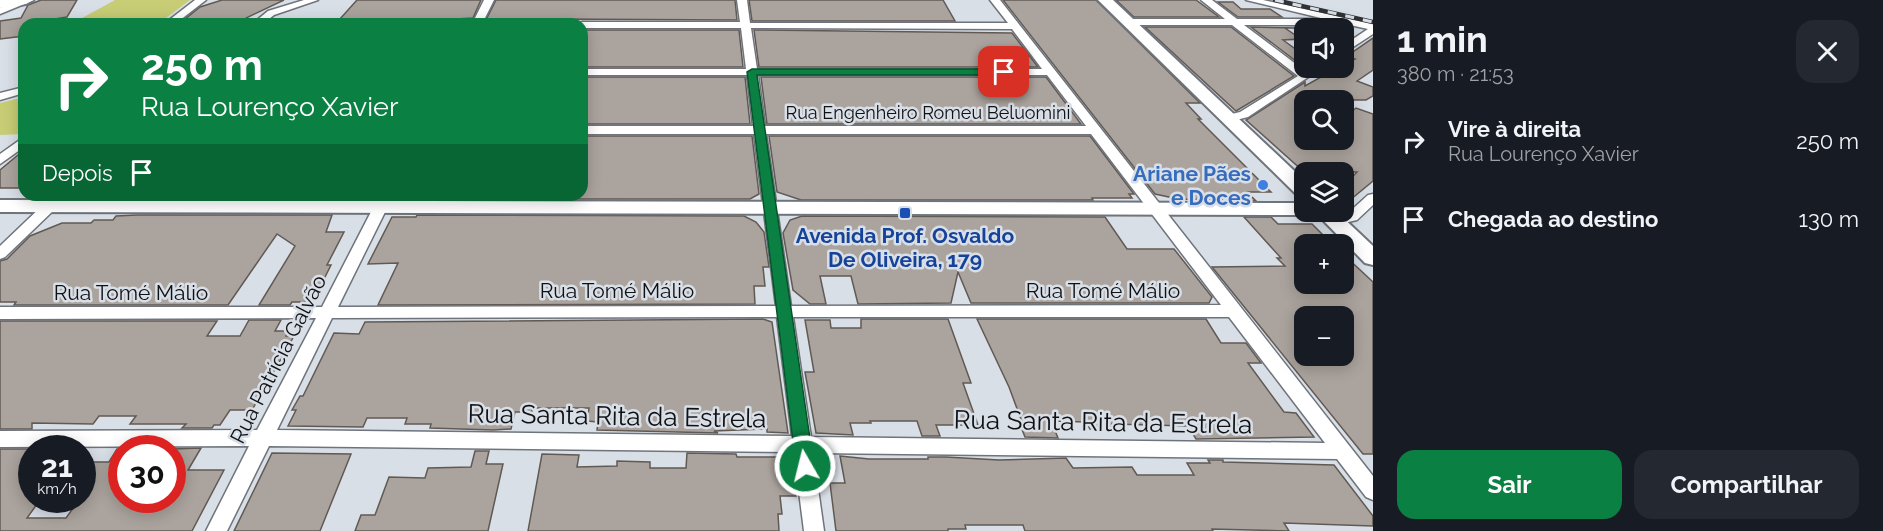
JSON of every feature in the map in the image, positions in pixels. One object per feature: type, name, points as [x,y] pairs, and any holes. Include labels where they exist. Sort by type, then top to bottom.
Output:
[{"type":"street","points":[[1,2],[27,0]]},
{"type":"street","points":[[0,10],[27,0]]},
{"type":"street","points":[[177,18],[201,0]]},
{"type":"street","points":[[264,18],[270,13],[313,0]]},
{"type":"street","points":[[480,18],[489,0]]},
{"type":"street","points":[[742,0],[814,531]]},
{"type":"street","points":[[995,0],[1373,491]]},
{"type":"street","points":[[1105,0],[1294,181]]},
{"type":"street","points":[[1206,0],[1294,68]]},
{"type":"street","points":[[1251,0],[1332,18]]},
{"type":"street","points":[[1129,22],[1294,22]]},
{"type":"street","points":[[1354,23],[1373,29]]},
{"type":"street","points":[[588,25],[1015,26]]},
{"type":"street","points":[[1354,43],[1373,29]]},
{"type":"street","points":[[588,72],[1050,72]]},
{"type":"street","points":[[1228,118],[1244,115],[1302,78]]},
{"type":"street","points":[[0,97],[18,92]]},
{"type":"street","name":"Rua Engenheiro Romeu Beluomini","points":[[588,130],[1094,130]]},
{"type":"street","points":[[0,160],[18,146]]},
{"type":"street","points":[[1354,215],[1373,198]]},
{"type":"street","points":[[0,206],[67,203],[380,208],[1294,209]]},
{"type":"street","points":[[0,254],[67,203]]},
{"type":"street","name":"Rua Patrícia Galvão","points":[[216,531],[380,208]]},
{"type":"street","points":[[1336,222],[1373,258]]},
{"type":"street","name":"Rua Tomé Málio","points":[[0,313],[1234,311]]},
{"type":"street","name":"Rua Santa Rita da Estrela","points":[[0,439],[263,438],[1342,452]]},
{"type":"green space","points":[[115,0],[190,0],[166,18],[82,18]]},
{"type":"green space","points":[[18,98],[18,134],[0,135],[0,103]]},
{"type":"building","points":[[41,0],[77,0],[67,17],[61,18],[21,18],[28,5]]},
{"type":"building","points":[[222,0],[284,0],[246,18],[186,18],[200,7]]},
{"type":"building","points":[[357,0],[481,0],[473,18],[341,18]]},
{"type":"building","points":[[496,0],[735,0],[737,20],[588,18],[487,18]]},
{"type":"building","points":[[749,0],[943,0],[955,21],[752,21]]},
{"type":"building","points":[[1003,0],[1096,0],[1200,103],[1186,103],[1201,119],[1198,119],[1271,192],[1247,192],[1256,201],[1178,199],[1155,194]]},
{"type":"building","points":[[1116,0],[1196,0],[1219,17],[1134,17]]},
{"type":"building","points":[[1218,2],[1233,2],[1241,9],[1270,9],[1282,17],[1238,17]]},
{"type":"building","points":[[18,18],[18,37],[0,39],[0,21]]},
{"type":"building","points":[[1145,27],[1231,27],[1294,76],[1236,111]]},
{"type":"building","points":[[1251,27],[1294,28],[1285,28],[1294,34],[1294,39],[1283,40],[1294,48],[1294,60]]},
{"type":"building","points":[[588,30],[739,30],[743,67],[588,67]]},
{"type":"building","points":[[754,30],[1012,33],[1038,67],[759,67]]},
{"type":"building","points":[[1373,38],[1373,70],[1357,81],[1373,87],[1373,96],[1366,100],[1354,100],[1354,90],[1294,90],[1294,150],[1354,150],[1354,110],[1356,108],[1373,114],[1373,181],[1354,197],[1354,175],[1357,172],[1354,172],[1354,162],[1294,163],[1246,120],[1305,82],[1305,86],[1319,78],[1354,78],[1354,51]]},
{"type":"building","points":[[588,77],[745,77],[750,124],[588,124]]},
{"type":"building","points":[[761,77],[1046,77],[1081,124],[767,124]]},
{"type":"building","points":[[588,136],[752,136],[759,194],[750,199],[588,199]]},
{"type":"building","points":[[769,136],[1090,136],[1134,194],[1129,194],[1132,198],[1092,198],[1093,200],[801,200],[777,192]]},
{"type":"building","points":[[18,155],[18,188],[0,188],[0,170]]},
{"type":"building","points":[[332,215],[326,232],[344,232],[327,265],[331,265],[314,299],[309,302],[292,302],[290,305],[259,305],[295,246],[277,234],[228,305],[14,305],[16,302],[0,302],[0,261],[7,259],[30,236],[62,223],[91,223],[94,220],[113,220],[116,216]]},
{"type":"building","points":[[417,215],[744,216],[756,222],[764,232],[769,267],[763,267],[765,286],[754,286],[755,304],[378,305],[398,263],[368,264],[392,217],[416,217]]},
{"type":"building","points":[[802,216],[1105,217],[1127,249],[1174,249],[1212,297],[1209,303],[971,303],[958,272],[951,303],[858,304],[851,276],[820,276],[826,304],[810,304],[793,290],[783,233],[790,220]]},
{"type":"building","points":[[1244,217],[1271,217],[1278,224],[1312,224],[1322,234],[1294,234],[1294,294],[1354,294],[1354,264],[1373,282],[1373,454],[1363,454],[1212,267],[1285,266],[1277,258],[1281,258]]},
{"type":"building","points":[[763,319],[772,322],[788,433],[767,432],[767,429],[714,431],[718,433],[597,430],[598,422],[587,421],[589,408],[532,408],[532,412],[515,412],[511,429],[430,428],[431,424],[405,424],[407,418],[367,418],[363,427],[288,426],[296,410],[292,410],[300,396],[303,396],[334,333],[359,334],[365,322]]},
{"type":"building","points":[[861,319],[948,319],[971,383],[963,383],[978,425],[936,425],[940,436],[922,436],[917,421],[870,421],[871,423],[850,423],[853,435],[816,433],[805,372],[814,372],[805,320],[830,320],[831,328],[861,328]]},
{"type":"building","points":[[977,319],[1206,319],[1221,343],[1246,343],[1261,363],[1248,363],[1284,412],[1296,413],[1314,437],[1196,439],[1188,426],[1112,424],[1114,429],[1090,429],[1086,422],[1051,421],[1058,438],[1025,437],[1009,387]]},
{"type":"building","points":[[249,320],[281,320],[275,331],[288,331],[286,336],[294,336],[252,410],[230,410],[220,425],[214,425],[212,428],[182,428],[186,424],[130,424],[136,416],[99,416],[93,424],[32,423],[32,429],[0,429],[0,321],[217,321],[207,336],[240,336]]},
{"type":"building","points":[[201,448],[188,470],[224,470],[192,531],[0,531],[0,449],[18,449],[18,513],[31,513],[27,518],[66,518],[70,513],[96,513],[96,462],[108,462],[108,513],[186,513],[186,449]]},
{"type":"building","points":[[475,451],[489,451],[486,464],[503,464],[488,531],[355,531],[361,515],[375,515],[389,477],[425,478],[428,468],[471,467]]},
{"type":"building","points":[[272,453],[351,454],[320,531],[234,531]]},
{"type":"building","points":[[687,453],[777,457],[791,464],[796,496],[780,496],[782,514],[778,514],[779,531],[528,531],[542,454],[579,455],[577,467],[617,466],[617,461],[650,462],[650,468],[686,468]]},
{"type":"building","points":[[840,456],[869,459],[1066,458],[1073,468],[1132,467],[1137,475],[1194,475],[1187,463],[1210,463],[1208,460],[1334,465],[1373,516],[1373,526],[1284,523],[1289,531],[1212,529],[1213,531],[1025,531],[1023,525],[965,525],[966,529],[948,529],[948,531],[836,531],[830,483],[845,483]]},
{"type":"railway","points":[[1275,0],[1373,22]]},
{"type":"place","name":"Ariane Pães e Doces","points":[[1263,185]]},
{"type":"place","name":"Avenida Prof. Osvaldo De Oliveira, 179","points":[[905,213]]},
{"type":"route","points":[[805,466],[752,72],[1004,72]]}]
